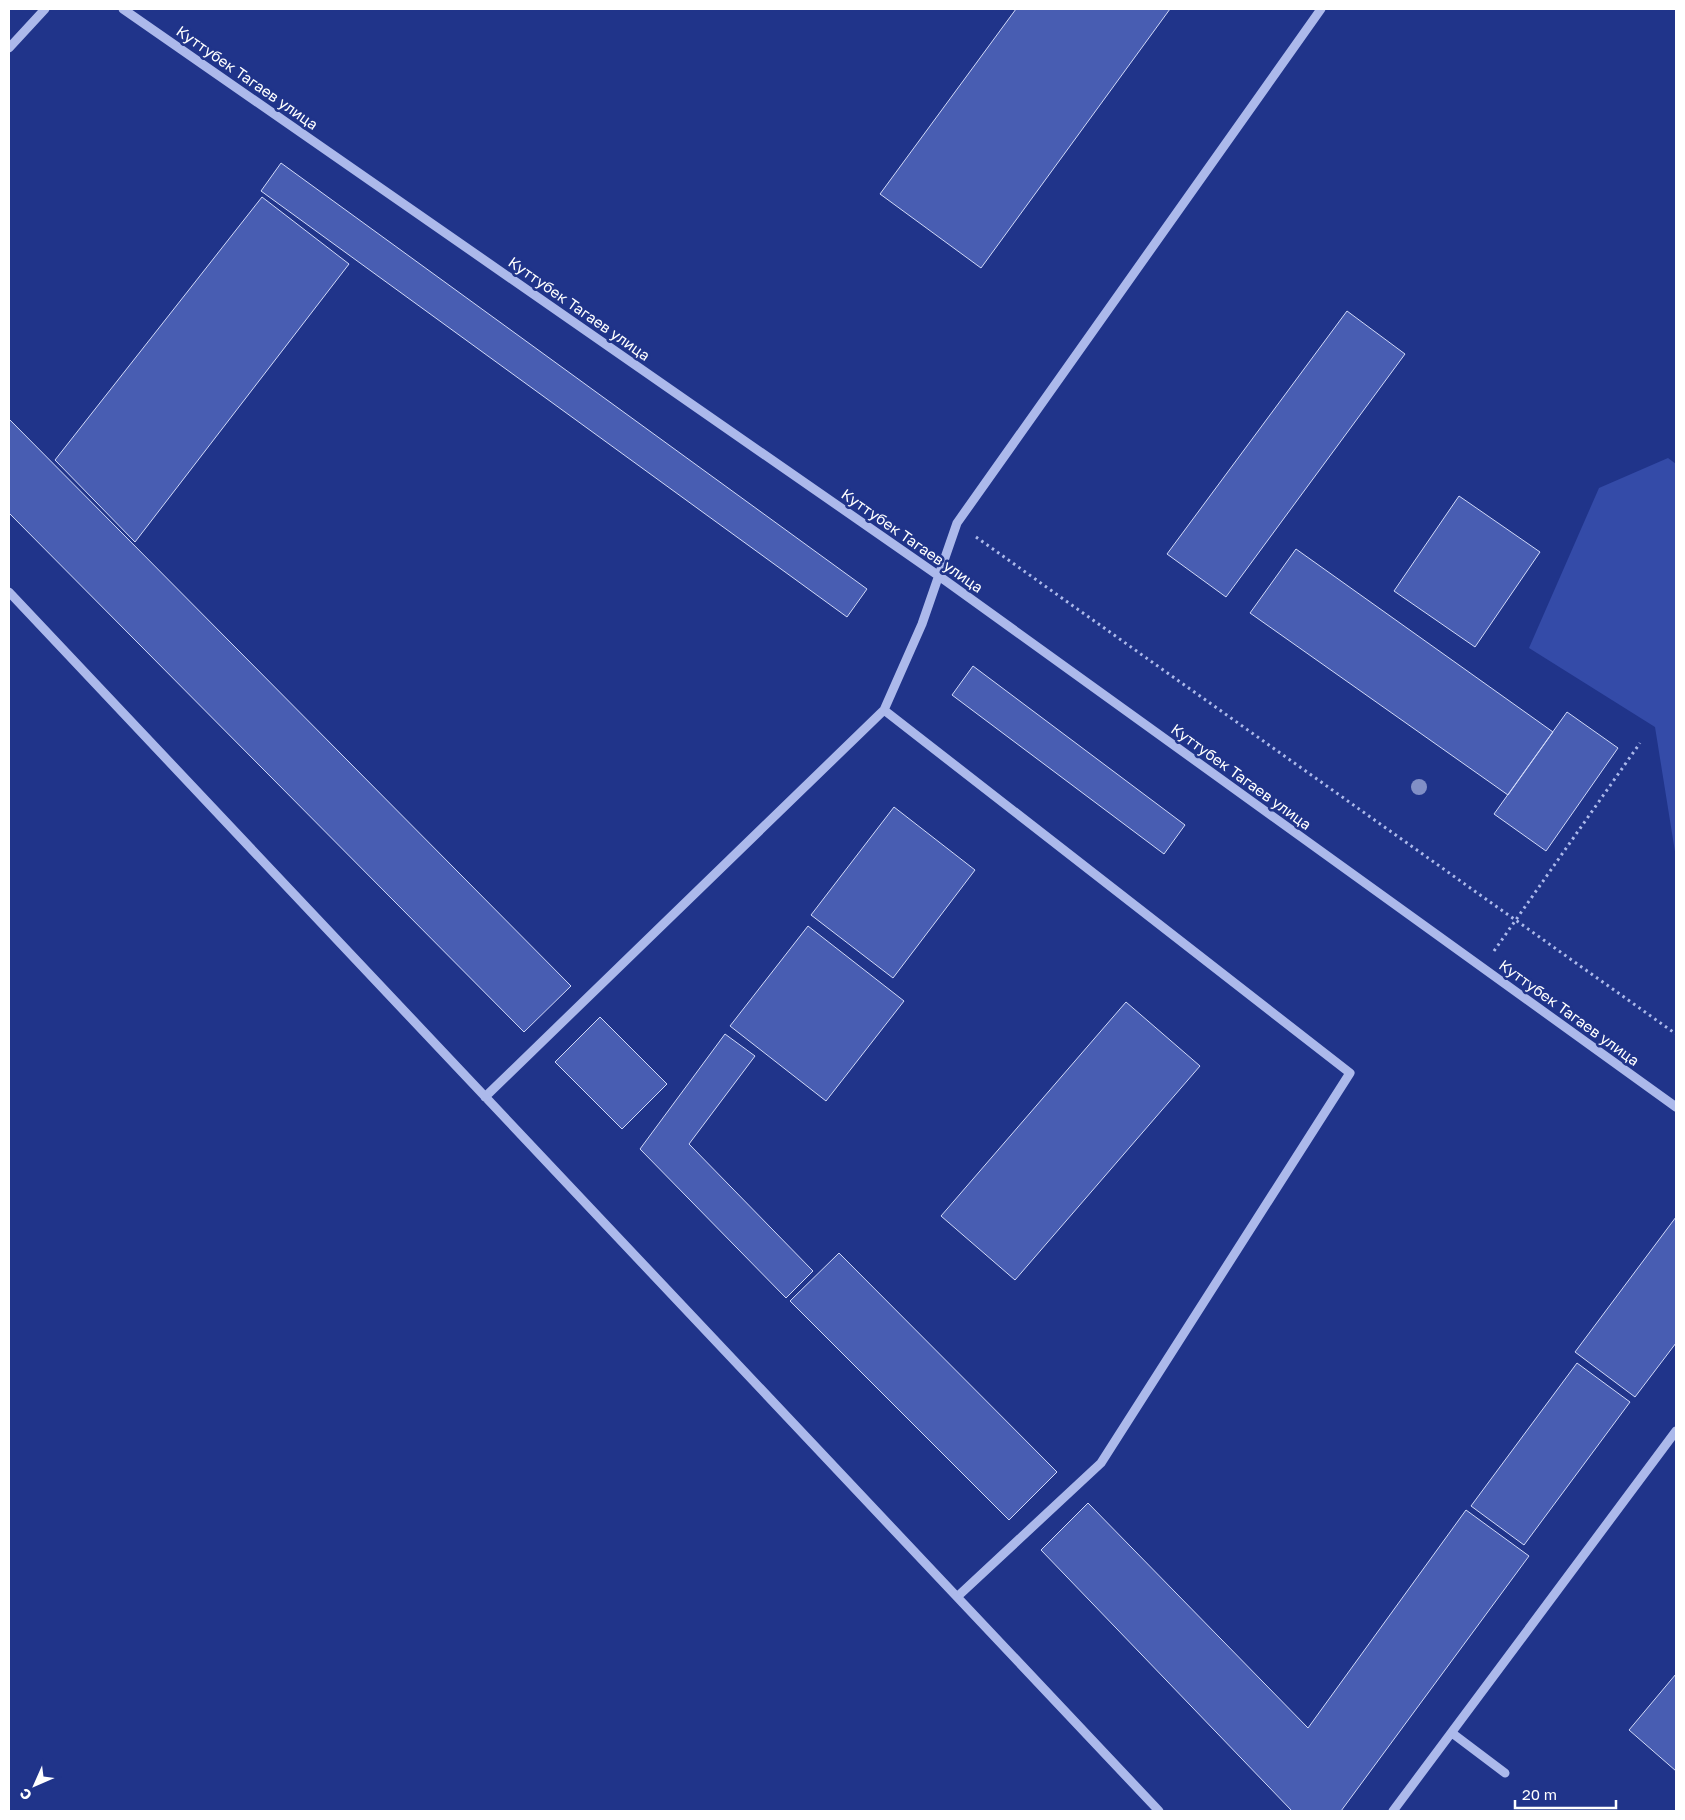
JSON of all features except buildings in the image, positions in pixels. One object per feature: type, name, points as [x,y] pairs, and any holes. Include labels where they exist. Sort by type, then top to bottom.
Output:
[{"type":"street","points":[[9,48],[45,9]]},
{"type":"street","name":"Куттубек Тагаев улица","points":[[122,9],[939,576],[1676,1107]]},
{"type":"street","points":[[486,1097],[884,710],[922,624],[957,523],[1321,9]]},
{"type":"street","points":[[9,592],[1159,1811]]},
{"type":"street","points":[[884,710],[1350,1073],[1101,1463],[957,1597]]},
{"type":"street","points":[[1393,1811],[1676,1431]]},
{"type":"street","points":[[1452,1732],[1505,1773]]},
{"type":"path","points":[[957,523],[1514,921],[1676,1034]]},
{"type":"path","points":[[1482,968],[1640,743]]},
{"type":"shaded area","points":[[1668,458],[1676,464],[1676,858],[1655,727],[1529,648],[1599,488]]}]
